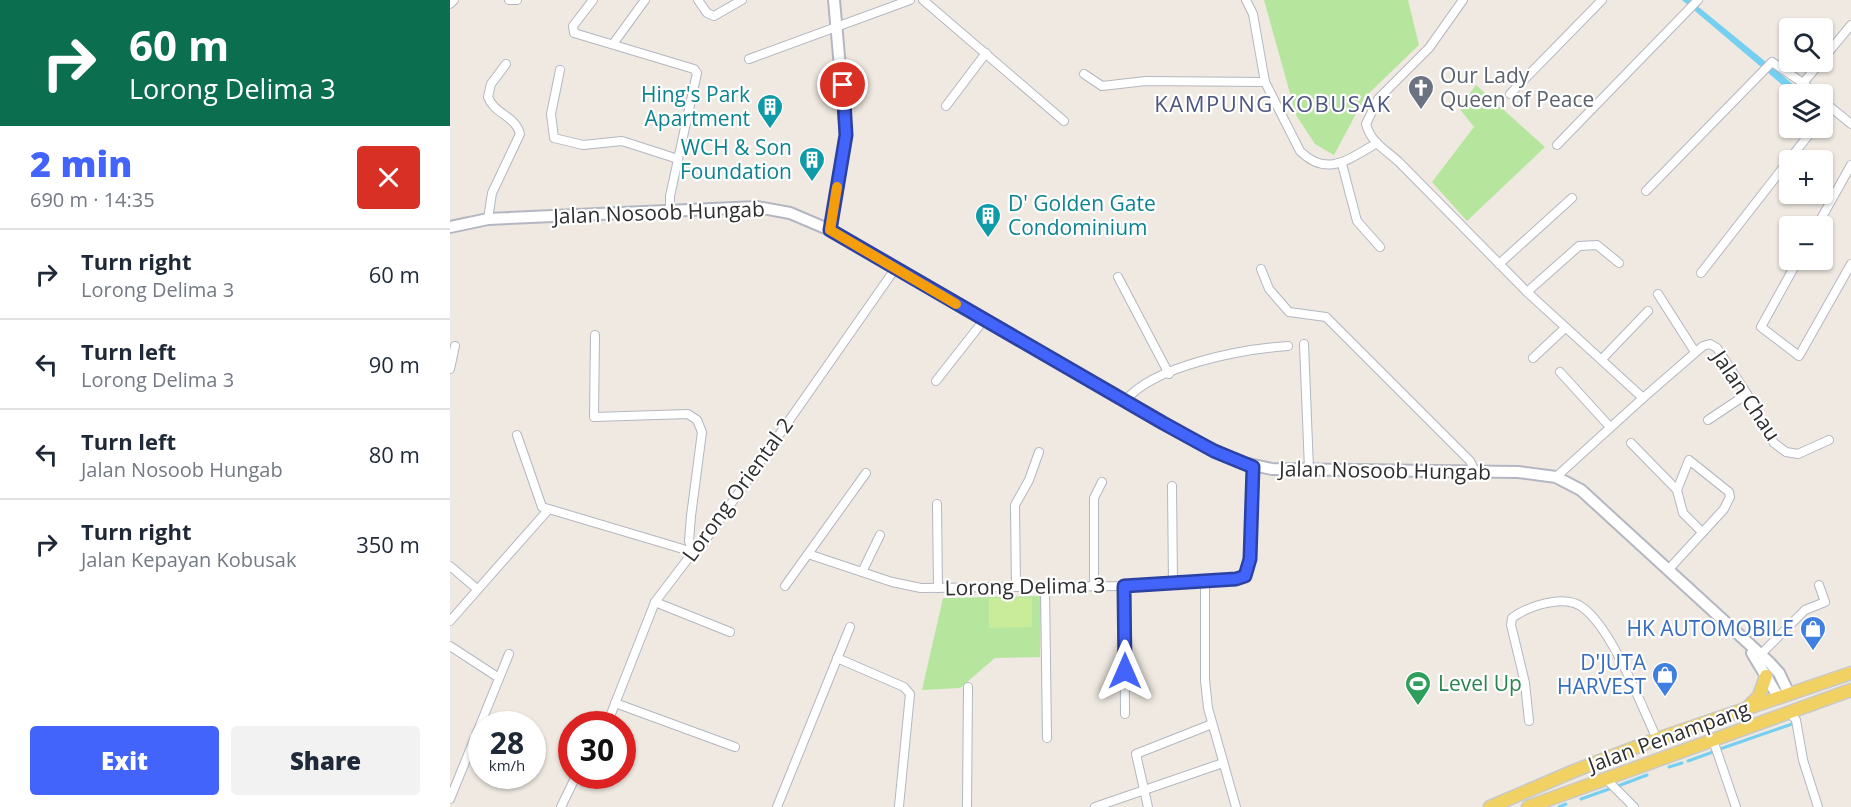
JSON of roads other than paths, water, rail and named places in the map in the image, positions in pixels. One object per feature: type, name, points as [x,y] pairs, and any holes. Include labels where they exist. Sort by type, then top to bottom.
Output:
[{"type":"main road","points":[[830,230],[846,135],[834,0]]},
{"type":"main road","name":"Jalan Nosoob Hungab","points":[[450,227],[488,219],[670,210],[758,207],[790,213],[830,230],[1214,451],[1253,467],[1518,472],[1556,477],[1581,490],[1779,673],[1785,697]]},
{"type":"main road","name":"Jalan Nosoob Hungab","points":[[1747,645],[1766,676],[1785,697]]},
{"type":"main road","name":"Jalan Penampang","points":[[1490,807],[1574,771],[1657,740],[1851,673]]},
{"type":"main road","points":[[1744,711],[1759,696],[1766,676]]},
{"type":"main road","name":"Jalan Penampang","points":[[1528,807],[1851,690]]},
{"type":"main road","points":[[1775,718],[1785,697],[1819,702]]},
{"type":"street","points":[[450,4],[454,0]]},
{"type":"street","points":[[509,0],[516,0]]},
{"type":"street","points":[[593,0],[573,26],[573,33],[694,69],[697,73],[678,159],[670,210]]},
{"type":"street","points":[[613,44],[645,0]]},
{"type":"street","points":[[698,0],[708,13],[714,16],[742,0]]},
{"type":"street","points":[[749,58],[909,0]]},
{"type":"street","points":[[923,0],[1064,121]]},
{"type":"street","points":[[1246,0],[1253,14],[1265,82],[1300,151],[1308,159],[1328,165],[1342,164],[1377,143]]},
{"type":"street","points":[[1463,0],[1429,48],[1378,99],[1366,124],[1370,137],[1399,162],[1527,292],[1643,398]]},
{"type":"street","points":[[1510,94],[1602,0]]},
{"type":"street","points":[[1557,145],[1697,0]]},
{"type":"street","points":[[1833,47],[1851,25]]},
{"type":"street","points":[[946,106],[986,53]]},
{"type":"street","points":[[1646,191],[1772,62],[1803,83],[1812,72]]},
{"type":"street","points":[[488,219],[492,193],[520,134],[518,126],[493,106],[488,98],[491,84],[506,64]]},
{"type":"street","points":[[560,70],[551,114],[554,138],[583,145],[622,141],[678,159]]},
{"type":"street","points":[[1084,74],[1102,86],[1146,81],[1265,82]]},
{"type":"street","points":[[1833,110],[1851,124]]},
{"type":"street","points":[[1701,273],[1806,138]]},
{"type":"street","points":[[1342,164],[1357,220],[1380,247]]},
{"type":"street","points":[[1822,216],[1851,165]]},
{"type":"street","points":[[1499,264],[1572,198]]},
{"type":"street","points":[[1527,292],[1579,246],[1597,245],[1619,263]]},
{"type":"street","points":[[1792,270],[1761,327],[1799,356],[1851,264]]},
{"type":"street","name":"Lorong Oriental 2","points":[[612,711],[655,602],[693,552],[700,548],[895,269]]},
{"type":"street","points":[[1261,269],[1269,289],[1289,312],[1326,317],[1470,461],[1476,473]]},
{"type":"street","points":[[1118,277],[1169,374]]},
{"type":"street","points":[[1658,294],[1695,352]]},
{"type":"street","points":[[1602,359],[1648,311]]},
{"type":"street","points":[[936,381],[984,320]]},
{"type":"street","points":[[1533,357],[1565,328]]},
{"type":"street","points":[[595,335],[594,417],[688,414],[697,420],[702,432],[689,541],[693,552]]},
{"type":"street","points":[[1304,344],[1309,469]]},
{"type":"street","name":"Jalan Chau","points":[[1556,477],[1695,352],[1710,344],[1717,348],[1747,394],[1774,443],[1786,452],[1798,454],[1829,440]]},
{"type":"street","points":[[1125,400],[1134,390],[1169,374],[1243,350],[1288,345]]},
{"type":"street","points":[[450,369],[455,346]]},
{"type":"street","points":[[1560,372],[1610,427]]},
{"type":"street","points":[[1708,420],[1747,394]]},
{"type":"street","points":[[516,435],[537,500],[542,507],[693,552]]},
{"type":"street","points":[[1632,443],[1677,490],[1683,513],[1702,532]]},
{"type":"street","points":[[1016,587],[1015,505],[1029,480],[1039,452]]},
{"type":"street","points":[[1669,569],[1730,502],[1729,492],[1689,460],[1677,490]]},
{"type":"street","name":"Lorong Delima 3","points":[[808,554],[906,586],[938,588],[1124,586],[1241,578],[1249,566],[1253,467]]},
{"type":"street","points":[[785,586],[866,473]]},
{"type":"street","points":[[1094,586],[1094,498],[1102,482]]},
{"type":"street","points":[[1172,486],[1173,583]]},
{"type":"street","points":[[937,504],[938,588]]},
{"type":"street","points":[[450,621],[548,510]]},
{"type":"street","points":[[862,572],[880,535]]},
{"type":"street","points":[[450,566],[477,590]]},
{"type":"street","points":[[1205,581],[1205,680],[1212,724],[1236,807]]},
{"type":"street","points":[[1760,655],[1805,610],[1825,602],[1819,585]]},
{"type":"street","points":[[1124,586],[1125,714]]},
{"type":"street","points":[[1045,587],[1047,738]]},
{"type":"street","points":[[655,602],[730,632]]},
{"type":"street","points":[[1529,721],[1525,683],[1511,625],[1512,618],[1526,609],[1552,603],[1575,603],[1591,616],[1613,647],[1657,740]]},
{"type":"street","points":[[777,807],[850,627]]},
{"type":"street","points":[[450,646],[499,678]]},
{"type":"street","points":[[450,799],[509,654]]},
{"type":"street","points":[[837,658],[904,687],[910,694],[899,806]]},
{"type":"street","points":[[967,807],[968,687]]},
{"type":"street","points":[[615,703],[735,747]]},
{"type":"street","points":[[1790,713],[1796,720],[1803,760],[1818,807]]},
{"type":"street","points":[[1148,807],[1136,754],[1212,724]]},
{"type":"street","points":[[1713,740],[1736,807]]},
{"type":"street","points":[[1095,807],[1223,763]]},
{"type":"street","points":[[1605,778],[1634,807]]},
{"type":"street","points":[[561,807],[570,789]]},
{"type":"water","points":[[1682,0],[1690,0],[1793,84],[1781,84]]},
{"type":"waterway","points":[[1720,749],[1795,723]]},
{"type":"waterway","points":[[1688,761],[1713,752]]},
{"type":"waterway","points":[[1669,767],[1682,763]]},
{"type":"waterway","points":[[1618,786],[1647,775]]},
{"type":"waterway","points":[[1581,799],[1612,788]]},
{"type":"waterway","points":[[1559,807],[1566,804]]},
{"type":"place","name":"Our Lady Queen of Peace","points":[[1421,111]]},
{"type":"place","name":"Hing's Park Apartment","points":[[770,130]]},
{"type":"place","name":"WCH & Son Foundation","points":[[812,183]]},
{"type":"place","name":"D' Golden Gate Condominium","points":[[988,239]]},
{"type":"place","name":"HK AUTOMOBILE","points":[[1813,652]]},
{"type":"place","name":"D'JUTA HARVEST","points":[[1665,698]]},
{"type":"place","name":"Level Up","points":[[1418,707]]},
{"type":"district","name":"KAMPUNG KOBUSAK","points":[[1273,104]]}]
